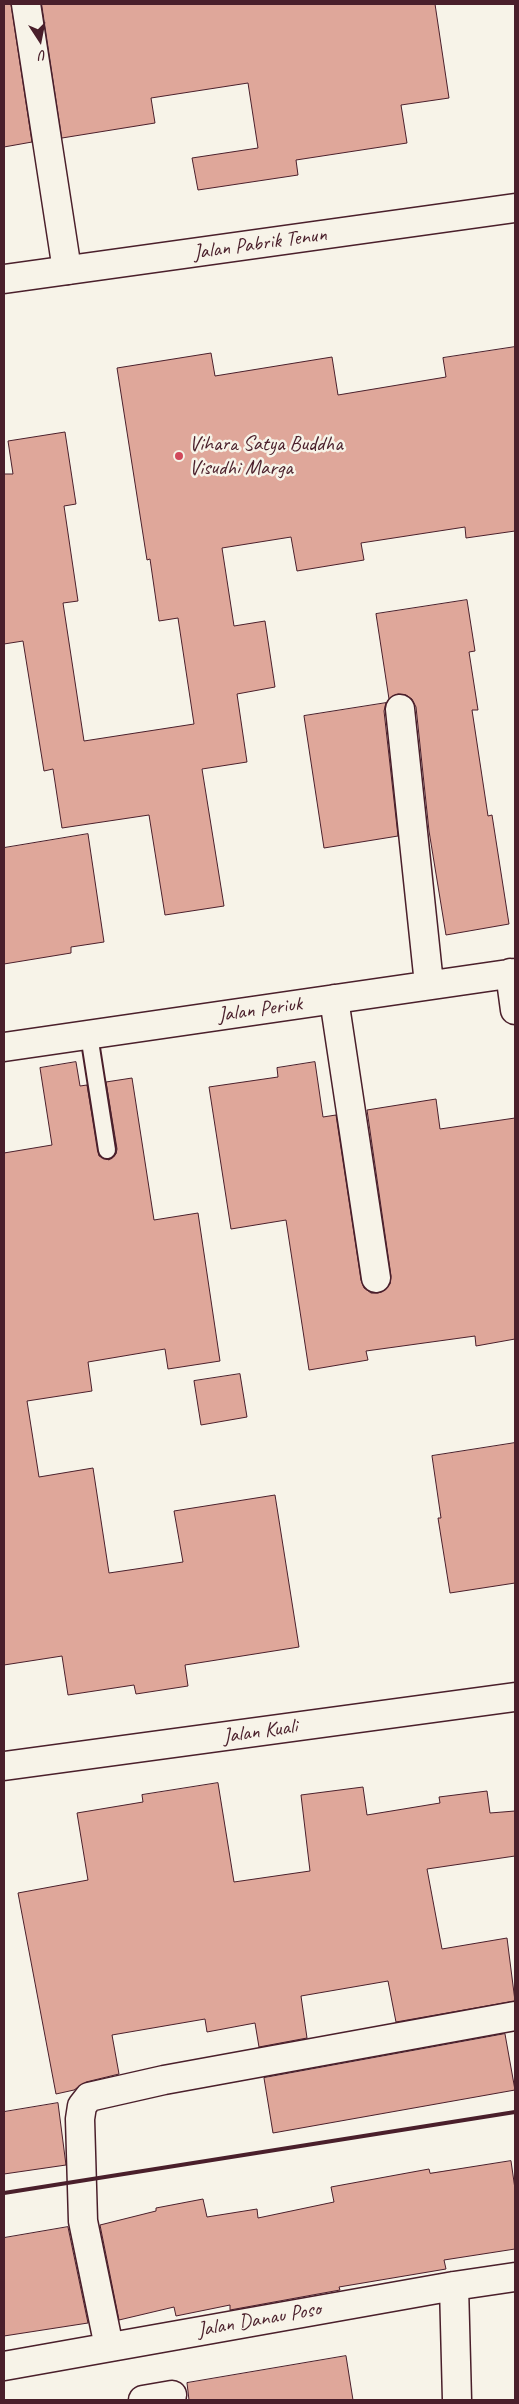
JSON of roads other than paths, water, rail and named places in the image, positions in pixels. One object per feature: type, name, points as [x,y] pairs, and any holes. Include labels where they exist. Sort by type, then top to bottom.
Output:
[{"type":"street","points":[[26,4],[67,270]]},
{"type":"street","name":"Jalan Pabrik Tenun","points":[[4,279],[515,208]]},
{"type":"street","points":[[400,709],[429,984]]},
{"type":"street","points":[[513,973],[515,1010]]},
{"type":"street","name":"Jalan Periuk","points":[[4,1047],[513,973]]},
{"type":"street","points":[[334,999],[376,1278]]},
{"type":"street","name":"Jalan Kuali","points":[[4,1766],[515,1697]]},
{"type":"street","points":[[109,2347],[84,2221],[80,2119],[82,2106],[89,2098],[164,2080],[515,2016]]},
{"type":"street","name":"Jalan Danau Poso","points":[[4,2366],[454,2286],[515,2277]]},
{"type":"street","points":[[454,2286],[457,2400]]},
{"type":"street","points":[[143,2400],[172,2395]]},
{"type":"lane","points":[[89,1036],[107,1150]]},
{"type":"railway","points":[[4,2193],[515,2112]]},
{"type":"place","name":"Vihara Satya Buddha Visudhi Marga","points":[[179,456]]}]
